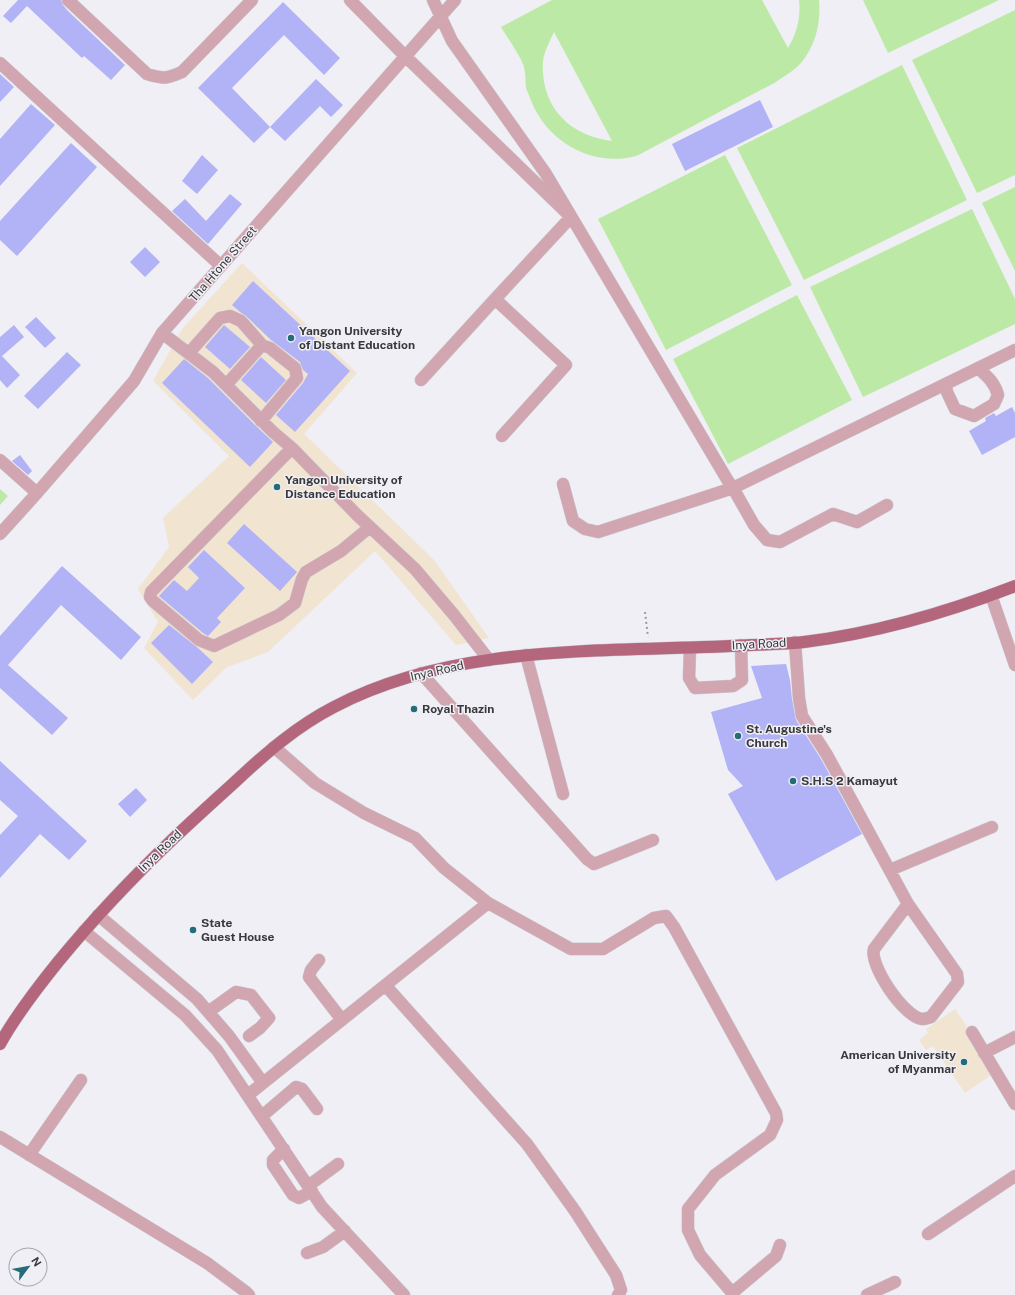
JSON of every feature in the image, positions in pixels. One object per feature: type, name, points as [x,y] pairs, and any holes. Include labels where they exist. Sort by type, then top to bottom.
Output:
[{"type":"main road","name":"Inya Road","points":[[0,1044],[10,1027],[44,980],[84,931],[121,890],[162,850],[274,747],[306,723],[336,706],[377,687],[421,673],[489,660],[526,655],[741,646],[795,642],[880,628],[968,604],[1015,586]]},
{"type":"street","points":[[68,0],[147,74],[160,78],[169,78],[182,72],[252,0]]},
{"type":"street","points":[[350,0],[405,56],[571,217]]},
{"type":"street","points":[[433,0],[452,41],[546,174],[754,525],[767,540],[780,542],[833,514],[857,522],[887,505]]},
{"type":"street","name":"Tha Htone Street","points":[[0,534],[134,381],[162,333],[455,0]]},
{"type":"street","points":[[0,63],[220,266]]},
{"type":"street","points":[[421,380],[571,217]]},
{"type":"street","points":[[495,299],[566,365],[502,436]]},
{"type":"street","points":[[189,354],[220,318],[230,316],[241,321],[262,345],[270,348],[295,368],[297,378],[261,421]]},
{"type":"street","points":[[162,333],[213,372],[261,421],[292,448],[370,527],[415,569],[454,615],[489,660]]},
{"type":"street","points":[[226,385],[262,345]]},
{"type":"street","points":[[563,484],[573,521],[585,529],[598,532],[733,488],[1015,350]]},
{"type":"street","points":[[946,384],[947,392],[955,408],[974,416],[994,404],[998,395],[996,388],[978,368]]},
{"type":"street","points":[[292,448],[151,592],[150,597],[153,601],[199,640],[214,646],[279,615],[295,603],[302,579],[306,572],[341,551],[370,527]]},
{"type":"street","points":[[0,460],[37,493]]},
{"type":"street","points":[[991,595],[1015,665]]},
{"type":"street","points":[[795,642],[799,698],[802,716],[827,755],[908,904],[957,974],[958,982],[931,1017],[926,1019],[915,1017],[897,1000],[878,969],[873,953],[874,949],[908,904]]},
{"type":"street","points":[[690,648],[689,678],[695,688],[733,686],[742,680],[741,646]]},
{"type":"street","points":[[526,655],[563,794]]},
{"type":"street","points":[[421,673],[587,859],[594,864],[653,840]]},
{"type":"street","points":[[274,747],[315,783],[364,813],[415,838],[444,868],[488,903],[571,949],[603,949],[654,918],[666,916],[674,927],[776,1113],[777,1120],[770,1135],[715,1175],[688,1209],[688,1230],[700,1255],[733,1294],[776,1256],[780,1245]]},
{"type":"street","points":[[890,870],[992,827]]},
{"type":"street","points":[[248,1095],[488,903]]},
{"type":"street","points":[[98,915],[197,999],[229,1036],[263,1083]]},
{"type":"street","points":[[84,931],[185,1015],[217,1050],[322,1207],[404,1295]]},
{"type":"street","points":[[319,960],[311,970],[309,977],[342,1020]]},
{"type":"street","points":[[386,986],[527,1144],[575,1211],[616,1275],[621,1290],[618,1295]]},
{"type":"street","points":[[208,1012],[236,992],[251,995],[268,1018],[260,1028],[249,1036]]},
{"type":"street","points":[[972,1032],[1015,1103]]},
{"type":"street","points":[[984,1053],[1015,1037]]},
{"type":"street","points":[[29,1155],[81,1080]]},
{"type":"street","points":[[262,1116],[296,1088],[302,1089],[317,1109]]},
{"type":"street","points":[[0,1137],[207,1263],[249,1295]]},
{"type":"street","points":[[284,1149],[273,1160],[273,1165],[293,1195],[299,1198],[338,1164]]},
{"type":"street","points":[[928,1234],[1015,1176]]},
{"type":"street","points":[[307,1253],[323,1247],[345,1231]]},
{"type":"street","points":[[867,1295],[895,1282]]},
{"type":"path","points":[[645,612],[650,649]]},
{"type":"shaded area","name":"Yangon University of Distance Education","points":[[242,263],[357,373],[304,434],[434,560],[489,638],[456,645],[375,551],[268,652],[227,667],[193,700],[144,648],[158,622],[138,589],[169,547],[163,518],[229,456],[153,381],[182,329]]},
{"type":"shaded area","name":"American University of Myanmar","points":[[955,1009],[974,1037],[969,1041],[991,1075],[965,1093],[933,1046],[926,1050],[919,1040],[928,1033],[926,1029]]},
{"type":"green space","points":[[552,0],[762,0],[788,48],[798,25],[799,0],[819,0],[819,17],[814,41],[806,56],[795,68],[776,82],[641,154],[616,159],[601,158],[572,148],[548,129],[539,117],[526,88],[524,67],[501,27]],"holes":[[[554,32],[612,141],[583,133],[570,125],[560,116],[552,105],[546,92],[543,77],[543,61]]]},
{"type":"green space","points":[[863,0],[999,0],[888,53]]},
{"type":"green space","points":[[1015,10],[1015,175],[977,193],[912,60]]},
{"type":"green space","points":[[902,65],[967,200],[804,280],[737,148]]},
{"type":"green space","points":[[725,155],[792,285],[666,350],[598,219]]},
{"type":"green space","points":[[1015,187],[1015,271],[982,203]]},
{"type":"green space","points":[[972,209],[1015,299],[1015,324],[863,397],[810,287]]},
{"type":"green space","points":[[797,295],[852,400],[728,464],[673,359]]},
{"type":"green space","points":[[0,489],[8,496],[0,505]]},
{"type":"building","points":[[18,0],[61,0],[68,11],[125,65],[111,80],[84,56],[82,58],[27,6],[11,23],[3,16]]},
{"type":"building","points":[[283,2],[340,58],[324,75],[284,35],[232,88],[270,127],[254,143],[198,88]]},
{"type":"building","points":[[0,74],[14,87],[0,102]]},
{"type":"building","points":[[316,79],[343,105],[331,117],[320,106],[285,141],[270,127]]},
{"type":"building","points":[[760,100],[773,127],[685,171],[672,144]]},
{"type":"building","points":[[31,104],[55,125],[0,186],[0,139]]},
{"type":"building","points":[[71,143],[97,167],[17,256],[0,240],[0,221]]},
{"type":"building","points":[[202,155],[218,170],[197,194],[182,181]]},
{"type":"building","points":[[230,194],[242,204],[208,244],[172,211],[185,199],[206,221]]},
{"type":"building","points":[[145,247],[160,262],[145,277],[130,262]]},
{"type":"building","name":"Yangon University of Distant Education","points":[[253,281],[350,371],[295,432],[276,415],[303,383],[308,374],[303,370],[300,362],[271,340],[232,305]]},
{"type":"building","points":[[36,317],[56,338],[45,348],[25,327]]},
{"type":"building","points":[[14,325],[24,337],[2,356],[20,375],[7,388],[0,380],[0,337]]},
{"type":"building","points":[[224,325],[250,347],[230,369],[205,347]]},
{"type":"building","points":[[67,352],[81,365],[38,409],[24,396]]},
{"type":"building","points":[[261,357],[286,380],[266,403],[241,380]]},
{"type":"building","points":[[184,359],[208,378],[273,442],[250,467],[162,383]]},
{"type":"building","points":[[1012,407],[1015,413],[1015,437],[982,455],[969,431],[986,421],[985,418],[994,413],[996,416]]},
{"type":"building","points":[[20,455],[32,471],[28,475],[12,461]]},
{"type":"building","points":[[244,524],[297,572],[280,591],[227,543]]},
{"type":"building","points":[[204,550],[245,588],[217,618],[221,622],[208,636],[159,596],[174,580],[187,591],[199,578],[188,567]]},
{"type":"building","points":[[62,566],[141,637],[121,660],[61,605],[8,665],[68,718],[52,735],[0,688],[0,636]]},
{"type":"building","points":[[169,625],[213,662],[192,684],[151,643]]},
{"type":"building","name":"S.H.S 2 Kamayut","points":[[786,664],[796,720],[821,759],[862,834],[776,881],[728,794],[743,786],[728,770],[711,712],[762,698],[751,666]]},
{"type":"building","points":[[0,761],[87,841],[69,860],[40,834],[0,878],[0,835],[18,816],[0,800]]},
{"type":"building","points":[[136,788],[147,800],[130,817],[118,804]]},
{"type":"place","name":"Yangon University of Distant Education","points":[[291,338]]},
{"type":"place","name":"Yangon University of Distance Education","points":[[277,487]]},
{"type":"place","name":"Royal Thazin","points":[[414,709]]},
{"type":"place","name":"St. Augustine's Church","points":[[738,736]]},
{"type":"place","name":"S.H.S 2 Kamayut","points":[[793,781]]},
{"type":"place","name":"State Guest House","points":[[193,930]]},
{"type":"place","name":"American University of Myanmar","points":[[964,1062]]}]
